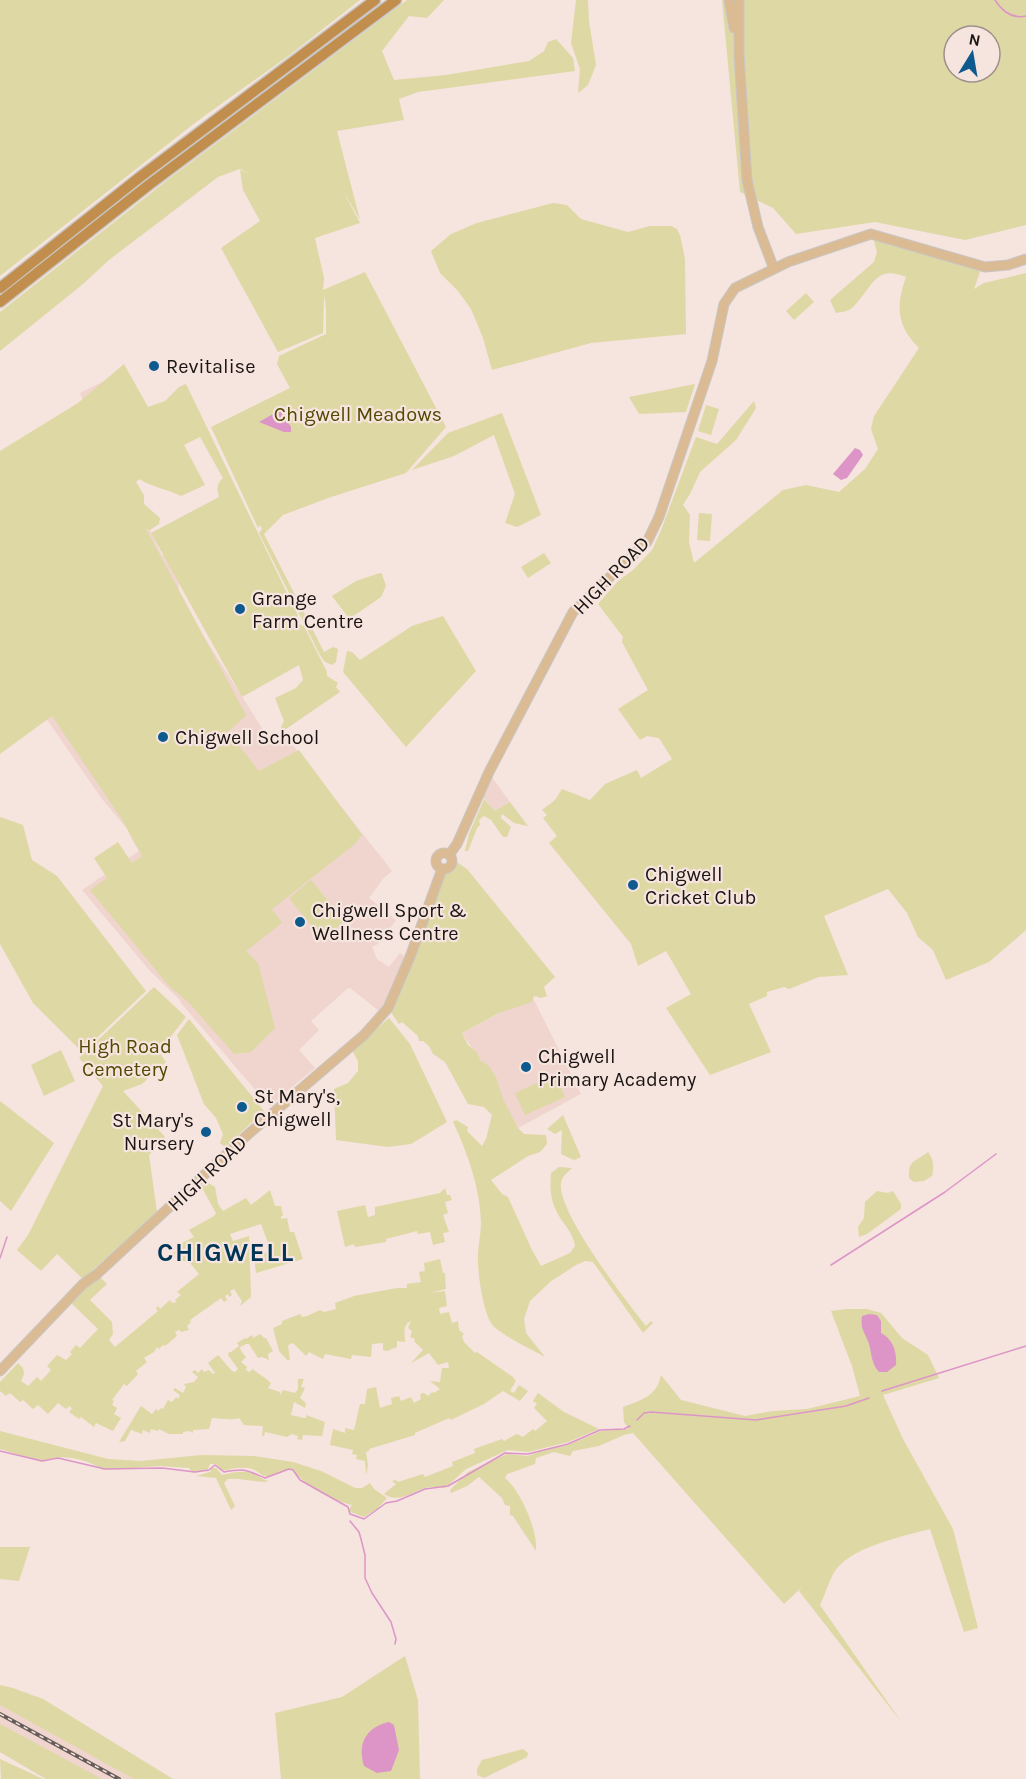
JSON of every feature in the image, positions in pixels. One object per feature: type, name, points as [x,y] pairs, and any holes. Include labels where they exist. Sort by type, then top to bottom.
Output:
[{"type":"highway","points":[[0,288],[140,177],[375,0]]},
{"type":"highway","points":[[0,302],[150,184],[396,0]]},
{"type":"main road","points":[[729,0],[739,54]]},
{"type":"main road","points":[[739,0],[739,54],[747,180],[758,227],[774,269]]},
{"type":"main road","name":"HIGH ROAD","points":[[0,1371],[83,1284],[159,1218],[266,1118],[364,1035],[388,1008],[410,957],[442,869],[436,863],[438,856],[449,855],[457,844],[475,799],[493,763],[573,612],[647,542],[651,534],[659,517],[712,361],[721,315],[728,296],[735,288],[774,269],[871,234],[985,267],[1008,266],[1026,259]]},
{"type":"shaded area","name":"Chigwell School","points":[[123,372],[123,472],[162,556],[164,555],[178,581],[180,599],[272,744],[286,733],[291,743],[392,871],[369,898],[396,920],[378,944],[372,947],[377,959],[389,967],[400,953],[406,957],[389,1000],[379,1011],[350,988],[347,989],[311,1021],[319,1030],[299,1050],[315,1068],[269,1106],[181,1001],[150,971],[82,890],[139,851],[130,832],[102,799],[41,711],[84,403],[80,393]]},
{"type":"shaded area","points":[[280,410],[291,427],[291,432],[284,432],[259,422]]},
{"type":"shaded area","points":[[855,448],[863,455],[847,478],[841,480],[833,474]]},
{"type":"shaded area","points":[[491,776],[510,802],[495,811],[481,795]]},
{"type":"shaded area","name":"Chigwell Primary Academy","points":[[532,996],[581,1094],[518,1128],[489,1074],[462,1033]]},
{"type":"shaded area","points":[[877,1315],[881,1321],[881,1333],[889,1339],[895,1351],[896,1365],[887,1372],[879,1372],[874,1365],[862,1328],[862,1316]]},
{"type":"shaded area","points":[[0,1685],[172,1779],[46,1779],[0,1752]]},
{"type":"shaded area","points":[[389,1722],[394,1725],[399,1750],[391,1771],[377,1773],[364,1766],[363,1744],[369,1732]]},
{"type":"green space","points":[[0,0],[360,0],[291,54],[196,122],[0,276]]},
{"type":"green space","name":"Chigwell Meadows","points":[[407,0],[444,0],[427,18],[409,16],[382,51],[394,80],[446,75],[529,61],[544,51],[548,42],[556,39],[573,58],[575,71],[418,92],[399,99],[404,120],[337,131],[360,220],[341,187],[360,223],[315,238],[324,278],[323,290],[365,272],[446,427],[406,473],[283,515],[264,534],[324,652],[333,647],[338,649],[336,662],[332,665],[325,662],[320,655],[259,533],[262,529],[260,525],[258,528],[211,427],[290,388],[277,364],[279,356],[326,334],[324,295],[323,333],[278,352],[221,248],[260,221],[243,190],[240,170],[249,173],[240,169],[218,177],[109,260],[0,351],[0,312],[170,178]]},
{"type":"green space","points":[[576,0],[588,0],[596,65],[588,85],[578,93],[580,69],[571,43]]},
{"type":"green space","points":[[722,0],[1026,0],[1026,225],[965,240],[875,222],[796,234],[773,208],[740,192]]},
{"type":"green space","points":[[553,203],[567,205],[581,219],[628,232],[650,226],[671,226],[677,229],[685,259],[686,334],[591,343],[492,370],[483,338],[471,309],[458,291],[440,273],[431,251],[451,234],[477,223]]},
{"type":"green space","points":[[873,237],[981,269],[974,289],[984,283],[1026,273],[1026,930],[989,962],[946,980],[933,950],[918,937],[907,913],[888,889],[824,916],[848,975],[819,977],[789,989],[784,987],[767,992],[767,996],[749,1004],[771,1052],[710,1075],[666,1008],[691,994],[666,951],[638,966],[631,944],[549,843],[557,836],[543,818],[547,815],[542,810],[555,800],[562,789],[590,800],[605,784],[637,770],[641,778],[672,759],[659,738],[647,736],[640,740],[618,709],[648,690],[622,642],[623,637],[598,604],[618,581],[633,570],[652,550],[696,437],[717,444],[754,401],[756,408],[736,440],[700,472],[683,505],[690,515],[689,542],[694,563],[783,490],[806,485],[839,492],[865,469],[878,449],[871,429],[874,416],[919,348],[911,340],[900,315],[901,297],[906,277],[896,274],[881,276],[852,308],[846,311],[836,313],[830,300],[874,262],[877,252]]},
{"type":"green space","points":[[806,293],[814,302],[794,320],[786,311]]},
{"type":"green space","name":"Chigwell School","points":[[124,364],[148,407],[165,401],[179,387],[186,384],[298,616],[295,619],[292,617],[294,622],[304,626],[327,676],[338,683],[336,687],[340,692],[283,731],[281,727],[284,721],[275,698],[296,688],[303,680],[299,665],[242,697],[151,533],[219,497],[218,487],[223,478],[200,437],[184,445],[205,485],[181,496],[139,479],[136,482],[144,495],[144,504],[160,518],[159,524],[150,530],[146,529],[246,715],[228,732],[259,771],[299,750],[362,835],[355,844],[272,909],[282,923],[246,951],[258,963],[275,1028],[251,1052],[234,1054],[189,1003],[169,986],[90,890],[107,878],[94,858],[118,842],[132,863],[142,856],[121,818],[52,716],[0,754],[0,451],[78,403]]},
{"type":"green space","points":[[695,384],[686,412],[639,414],[629,397]]},
{"type":"green space","points":[[706,405],[719,409],[711,435],[698,431]]},
{"type":"green space","points":[[502,413],[541,515],[517,527],[505,523],[515,494],[494,435],[454,456],[412,470],[448,433]]},
{"type":"green space","points":[[699,513],[712,514],[710,541],[697,540]]},
{"type":"green space","points":[[544,553],[551,563],[528,578],[521,567]]},
{"type":"green space","points":[[380,573],[386,586],[381,597],[352,617],[348,617],[332,596],[356,581]]},
{"type":"green space","points":[[443,616],[476,671],[406,747],[343,672],[347,651],[352,652],[360,660],[412,626]]},
{"type":"green space","points":[[484,799],[495,811],[510,802],[528,826],[514,823],[502,814],[501,818],[511,827],[507,837],[503,837],[491,820],[484,816],[479,820],[480,825],[468,851],[465,851],[469,834]]},
{"type":"green space","points":[[0,817],[23,825],[32,860],[57,876],[146,991],[82,1052],[33,1003],[0,944]]},
{"type":"green space","points":[[455,861],[467,869],[555,977],[544,987],[547,996],[541,998],[534,996],[532,1002],[499,1013],[462,1033],[468,1045],[476,1051],[480,1060],[489,1066],[496,1077],[503,1099],[518,1128],[524,1134],[546,1135],[547,1144],[540,1152],[528,1156],[491,1180],[502,1194],[508,1197],[541,1266],[570,1253],[575,1246],[571,1234],[556,1211],[551,1190],[551,1173],[559,1167],[572,1168],[561,1183],[570,1214],[594,1256],[636,1314],[646,1326],[651,1321],[653,1323],[643,1333],[593,1262],[585,1261],[550,1282],[530,1301],[524,1319],[526,1333],[545,1357],[501,1332],[488,1317],[478,1271],[481,1223],[476,1184],[464,1146],[453,1122],[456,1120],[468,1127],[467,1131],[482,1146],[492,1115],[484,1107],[468,1104],[445,1062],[433,1054],[423,1041],[419,1041],[418,1036],[402,1022],[399,1024],[388,1008],[442,869],[453,866]]},
{"type":"green space","points":[[311,880],[345,921],[322,939],[289,898]]},
{"type":"green space","name":"High Road Cemetery","points":[[154,987],[186,1017],[159,1052],[166,1062],[142,1084],[123,1091],[165,1137],[149,1155],[157,1212],[83,1279],[57,1254],[41,1271],[17,1250],[28,1235],[103,1086],[79,1058]]},
{"type":"green space","points":[[389,1018],[410,1044],[447,1122],[411,1144],[388,1147],[336,1140],[334,1089],[348,1083],[358,1071],[358,1061],[352,1050]]},
{"type":"green space","points":[[189,1019],[264,1111],[225,1147],[220,1143],[223,1134],[216,1118],[204,1104],[177,1035]]},
{"type":"green space","points":[[61,1050],[75,1081],[44,1096],[31,1065]]},
{"type":"green space","points":[[555,1075],[565,1097],[525,1115],[515,1093]]},
{"type":"green space","points":[[0,1101],[54,1143],[11,1211],[0,1201]]},
{"type":"green space","points":[[563,1115],[581,1157],[574,1160],[561,1154],[562,1130],[555,1134],[547,1129]]},
{"type":"green space","points":[[928,1152],[933,1164],[932,1176],[924,1181],[914,1182],[909,1178],[911,1164]]},
{"type":"green space","points":[[207,1182],[215,1187],[218,1204],[223,1211],[246,1198],[251,1205],[270,1190],[275,1206],[281,1206],[283,1216],[281,1219],[287,1218],[290,1232],[294,1232],[303,1259],[256,1273],[254,1256],[271,1251],[261,1224],[230,1234],[233,1241],[249,1236],[251,1297],[240,1306],[242,1301],[234,1289],[230,1291],[232,1295],[225,1296],[227,1300],[224,1302],[221,1298],[190,1320],[187,1326],[189,1330],[175,1332],[177,1336],[165,1346],[159,1349],[157,1347],[154,1352],[144,1358],[147,1362],[136,1371],[138,1374],[127,1386],[124,1384],[112,1400],[114,1401],[112,1405],[117,1408],[114,1414],[121,1418],[113,1431],[96,1423],[94,1427],[81,1417],[79,1419],[69,1412],[72,1409],[70,1406],[66,1409],[58,1403],[48,1414],[38,1405],[33,1409],[23,1400],[20,1402],[10,1393],[6,1396],[0,1391],[0,1382],[18,1363],[23,1368],[24,1374],[21,1381],[28,1386],[37,1377],[41,1381],[51,1370],[47,1366],[57,1355],[66,1360],[76,1345],[80,1348],[98,1329],[71,1303],[98,1275],[107,1284],[90,1300],[112,1322],[113,1334],[109,1340],[115,1347],[158,1311],[156,1308],[158,1306],[160,1309],[170,1300],[172,1303],[177,1302],[175,1300],[181,1295],[177,1292],[199,1274],[190,1263],[177,1259],[173,1253],[180,1247],[178,1245],[194,1237],[189,1230],[216,1213],[201,1186]]},
{"type":"green space","points":[[445,1188],[452,1200],[445,1202],[448,1213],[443,1215],[449,1232],[443,1233],[445,1242],[433,1245],[430,1232],[418,1234],[417,1231],[386,1239],[386,1242],[355,1247],[354,1244],[345,1247],[337,1211],[365,1205],[368,1217],[375,1215],[375,1207],[440,1193]]},
{"type":"green space","points":[[877,1191],[888,1193],[893,1191],[901,1204],[901,1209],[867,1234],[859,1237],[858,1227],[864,1218],[865,1202]]},
{"type":"green space","points":[[440,1259],[443,1273],[445,1273],[446,1289],[430,1293],[445,1291],[447,1306],[439,1308],[440,1314],[449,1312],[452,1323],[458,1321],[459,1330],[464,1334],[462,1336],[464,1342],[475,1353],[477,1352],[513,1377],[516,1381],[510,1391],[514,1393],[519,1385],[528,1391],[520,1401],[503,1391],[484,1404],[451,1420],[449,1418],[415,1435],[369,1449],[366,1452],[368,1466],[366,1475],[365,1461],[356,1459],[357,1455],[352,1454],[353,1450],[330,1445],[333,1429],[345,1433],[345,1428],[354,1430],[360,1404],[365,1404],[367,1389],[376,1387],[380,1408],[392,1404],[391,1398],[399,1396],[401,1401],[411,1397],[414,1403],[421,1399],[420,1394],[424,1393],[428,1396],[434,1393],[440,1389],[430,1381],[440,1382],[442,1368],[449,1368],[448,1362],[438,1365],[429,1353],[411,1363],[423,1350],[414,1341],[415,1339],[410,1337],[412,1331],[408,1328],[411,1321],[405,1327],[405,1342],[397,1341],[397,1347],[387,1351],[383,1350],[383,1343],[372,1344],[371,1357],[352,1355],[351,1359],[325,1354],[323,1359],[309,1352],[306,1356],[293,1343],[288,1345],[290,1360],[287,1360],[279,1351],[273,1328],[282,1324],[282,1321],[300,1314],[302,1317],[320,1310],[324,1312],[336,1309],[335,1303],[354,1296],[407,1288],[407,1284],[421,1282],[419,1272],[425,1271],[424,1263]]},
{"type":"green space","points":[[867,1309],[881,1313],[902,1338],[928,1355],[939,1378],[883,1395],[903,1439],[953,1529],[978,1628],[964,1632],[930,1529],[876,1544],[850,1557],[840,1565],[833,1574],[820,1605],[902,1723],[799,1591],[802,1587],[784,1604],[633,1433],[599,1446],[573,1451],[570,1456],[554,1452],[536,1458],[535,1464],[507,1474],[505,1478],[517,1492],[527,1512],[534,1533],[536,1551],[513,1516],[510,1515],[510,1506],[505,1505],[502,1498],[479,1477],[467,1486],[451,1493],[450,1490],[468,1472],[507,1454],[528,1456],[543,1450],[568,1445],[601,1431],[629,1429],[624,1422],[623,1407],[652,1393],[661,1375],[681,1400],[745,1416],[773,1411],[807,1409],[860,1396],[852,1366],[831,1311]]},
{"type":"green space","points":[[260,1334],[266,1338],[273,1351],[268,1354],[269,1360],[258,1358],[249,1344],[246,1344],[240,1347],[246,1357],[241,1362],[247,1367],[246,1370],[249,1372],[253,1369],[269,1381],[271,1383],[268,1388],[280,1392],[280,1395],[283,1390],[295,1393],[298,1389],[298,1379],[304,1379],[301,1387],[305,1388],[300,1398],[306,1403],[305,1408],[294,1402],[291,1415],[306,1418],[306,1415],[325,1422],[322,1436],[303,1435],[302,1440],[292,1434],[287,1437],[265,1432],[262,1436],[263,1426],[244,1425],[239,1418],[212,1418],[209,1429],[193,1430],[193,1433],[190,1431],[183,1432],[183,1434],[169,1434],[159,1429],[158,1431],[151,1429],[150,1433],[143,1430],[142,1434],[131,1430],[125,1441],[119,1442],[141,1406],[152,1414],[156,1409],[158,1411],[163,1409],[168,1400],[172,1402],[176,1397],[178,1399],[180,1395],[173,1390],[175,1388],[183,1393],[186,1387],[184,1384],[194,1382],[198,1377],[192,1372],[195,1370],[198,1373],[202,1369],[204,1372],[209,1370],[215,1373],[208,1363],[218,1355],[235,1372],[238,1369],[228,1355],[229,1352],[239,1346],[237,1343],[245,1338],[252,1335],[253,1338]]},
{"type":"green space","points":[[538,1393],[564,1412],[599,1429],[568,1442],[528,1452],[508,1450],[466,1469],[445,1488],[424,1488],[396,1498],[384,1494],[396,1484],[392,1481],[398,1482],[423,1474],[425,1477],[453,1466],[452,1462],[475,1453],[474,1449],[502,1439],[504,1441],[517,1434],[523,1437],[533,1429],[535,1431],[547,1421],[534,1408],[537,1404],[533,1401]]},
{"type":"green space","points":[[0,1431],[108,1459],[141,1461],[201,1455],[254,1456],[293,1462],[321,1471],[355,1488],[362,1488],[370,1483],[374,1489],[387,1498],[378,1508],[364,1517],[348,1511],[352,1505],[336,1500],[312,1487],[293,1470],[267,1476],[248,1468],[222,1471],[216,1464],[210,1464],[208,1469],[193,1473],[189,1468],[161,1466],[103,1470],[82,1460],[65,1457],[56,1457],[42,1462],[0,1449]]},
{"type":"green space","points":[[212,1468],[216,1468],[222,1475],[248,1472],[269,1481],[228,1479],[224,1483],[235,1506],[231,1510],[216,1478],[196,1476],[210,1472]]},
{"type":"green space","points":[[0,1547],[30,1547],[19,1581],[0,1579]]},
{"type":"green space","points":[[405,1656],[418,1700],[420,1779],[281,1779],[275,1713],[342,1697]]},
{"type":"green space","points":[[0,1685],[43,1699],[173,1779],[134,1779],[0,1705]]},
{"type":"green space","points":[[0,1724],[102,1779],[46,1779],[0,1752]]},
{"type":"green space","points":[[523,1749],[528,1753],[527,1757],[484,1778],[477,1775],[477,1769],[482,1760]]},
{"type":"green space","points":[[0,1759],[39,1777],[43,1779],[1,1779]]},
{"type":"waterway","points":[[995,0],[1008,13],[1021,17],[1026,16]]},
{"type":"waterway","points":[[831,1265],[945,1192],[996,1154]]},
{"type":"waterway","points":[[0,1258],[7,1237]]},
{"type":"waterway","points":[[882,1391],[1026,1346]]},
{"type":"waterway","points":[[637,1420],[644,1413],[651,1412],[756,1420],[846,1406],[869,1398]]},
{"type":"waterway","points":[[0,1451],[42,1461],[58,1458],[105,1469],[162,1468],[195,1472],[209,1470],[215,1465],[224,1472],[246,1470],[265,1478],[289,1469],[293,1470],[300,1480],[348,1507],[350,1514],[364,1519],[386,1503],[397,1501],[425,1489],[448,1486],[505,1453],[528,1454],[568,1444],[600,1430],[624,1429],[630,1426]]},
{"type":"waterway","points":[[350,1521],[359,1532],[361,1539],[365,1555],[365,1578],[391,1622],[396,1639],[395,1644]]},
{"type":"railway","points":[[0,1714],[119,1779]]},
{"type":"place","name":"Revitalise","points":[[154,366]]},
{"type":"place","name":"Grange Farm Centre","points":[[240,609]]},
{"type":"place","name":"Chigwell School","points":[[163,737]]},
{"type":"place","name":"Chigwell Cricket Club","points":[[633,885]]},
{"type":"place","name":"Chigwell Sport & Wellness Centre","points":[[300,922]]},
{"type":"place","name":"Chigwell Primary Academy","points":[[526,1067]]},
{"type":"place","name":"St Mary's, Chigwell","points":[[242,1107]]},
{"type":"place","name":"St Mary's Nursery","points":[[206,1132]]},
{"type":"district","name":"CHIGWELL","points":[[226,1252]]}]
